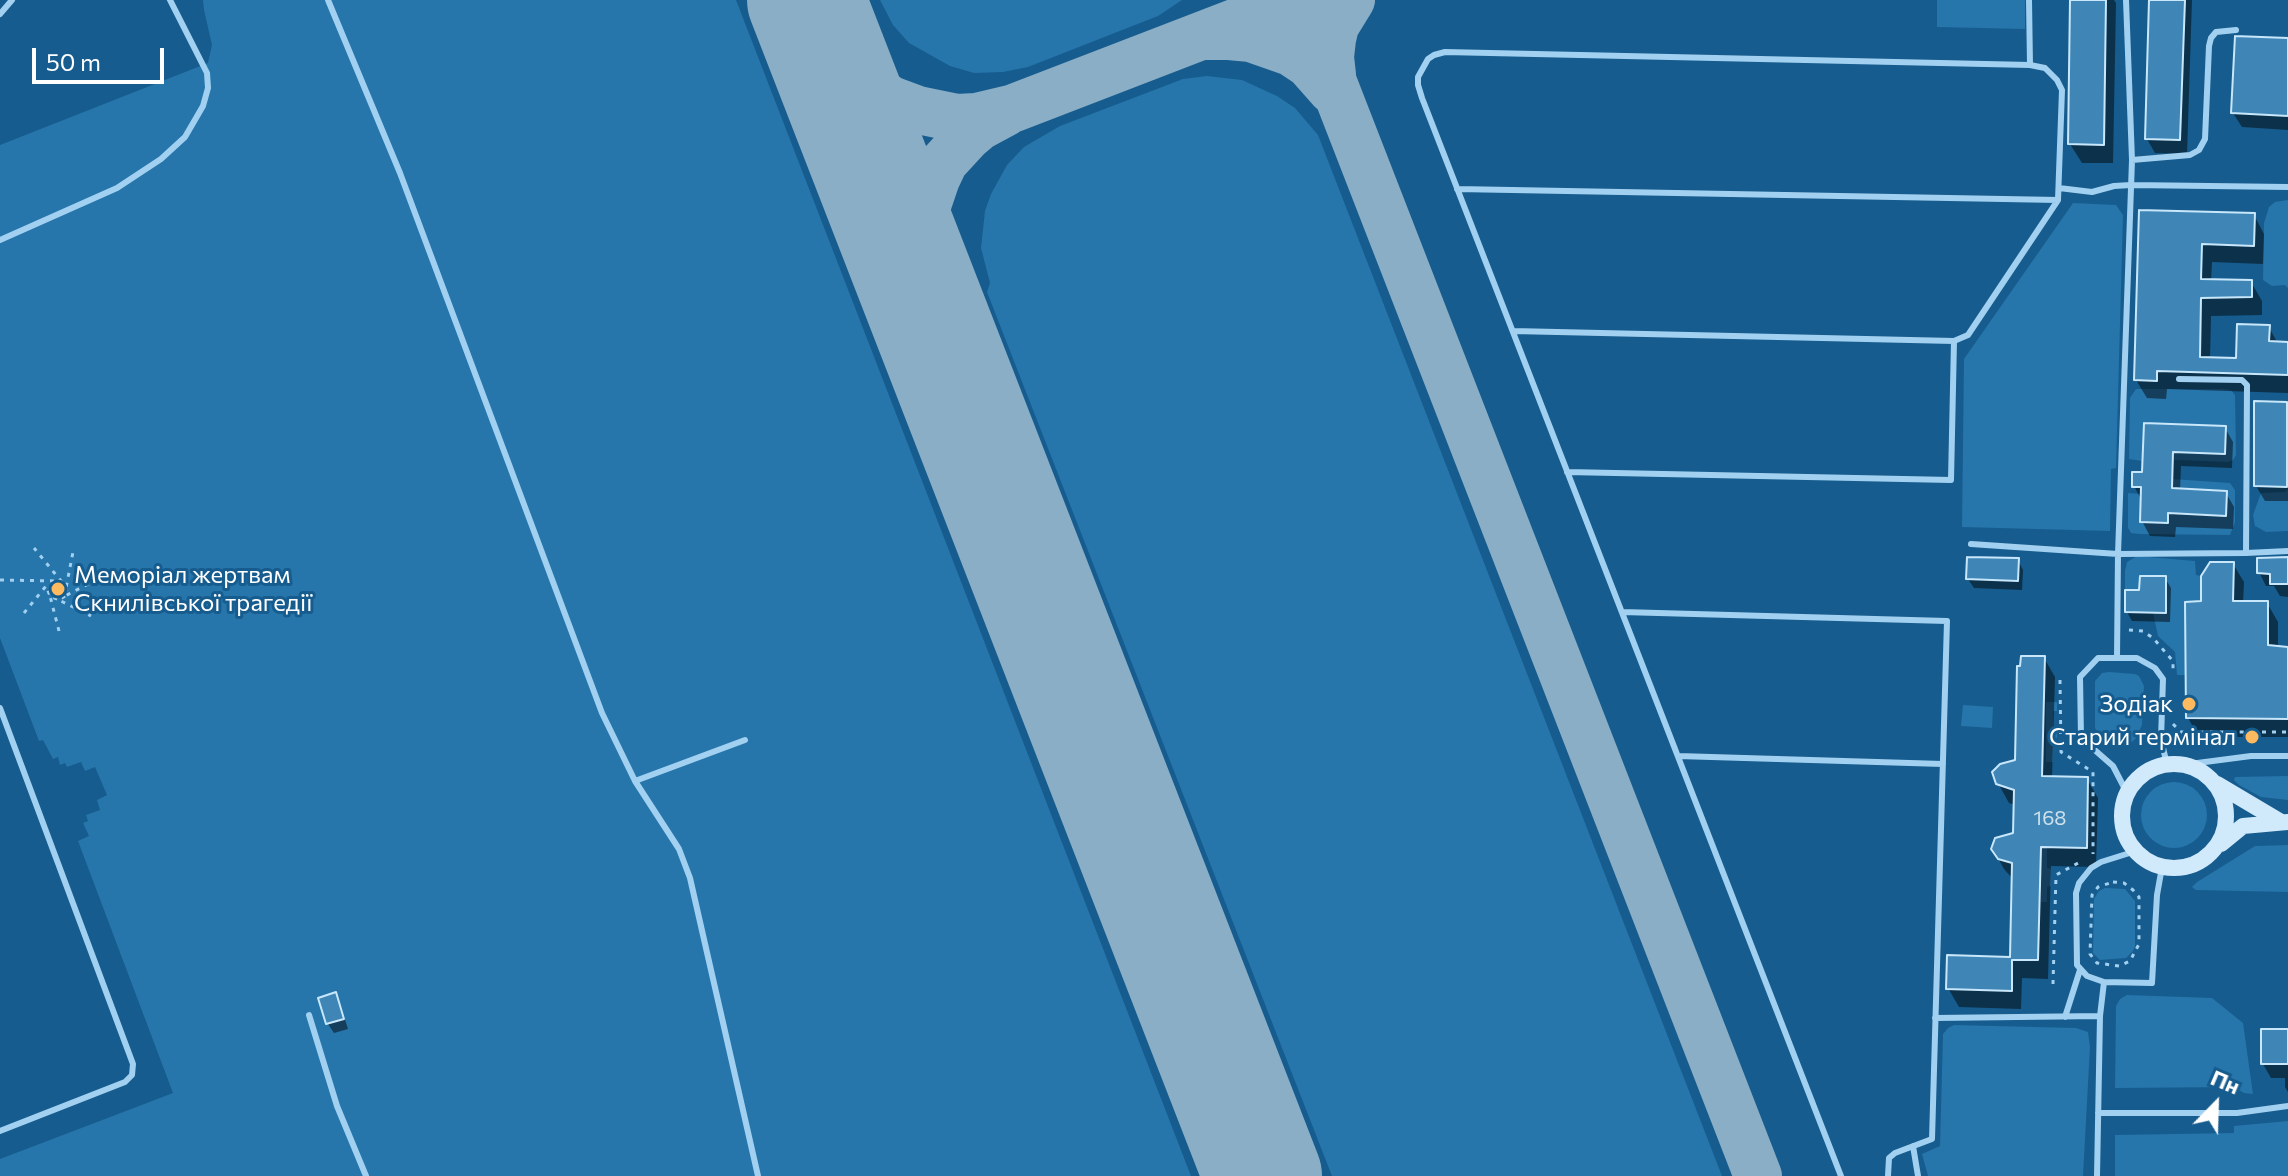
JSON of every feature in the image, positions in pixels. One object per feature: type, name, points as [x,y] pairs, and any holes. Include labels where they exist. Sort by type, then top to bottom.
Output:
[{"type":"main road","points":[[2174,765],[2198,770],[2284,822],[2243,826],[2207,856],[2193,864],[2174,868],[2148,861],[2136,851],[2122,823],[2127,793],[2137,779],[2152,769],[2174,765]]},
{"type":"main road","points":[[2207,856],[2221,836],[2226,811],[2212,781]]},
{"type":"lane","points":[[0,14],[12,0]]},
{"type":"lane","points":[[0,240],[117,188],[161,159],[185,137],[203,106],[208,88],[207,73],[170,0]]},
{"type":"lane","points":[[328,0],[400,173],[602,713],[635,781],[679,849],[690,878],[758,1176]]},
{"type":"lane","points":[[2029,0],[2030,65]]},
{"type":"lane","points":[[2117,658],[2132,160],[2126,0]]},
{"type":"lane","points":[[2132,160],[2190,155],[2199,150],[2205,139],[2211,38],[2216,32],[2236,30]]},
{"type":"lane","points":[[1513,331],[1954,341],[1968,335],[2058,200],[2062,90],[2051,73],[2030,65],[1445,52],[1428,59],[1420,71],[1418,85],[1457,189],[1841,1176]]},
{"type":"lane","points":[[2059,188],[2092,192],[2131,185],[2288,187]]},
{"type":"lane","points":[[1457,189],[2058,200]]},
{"type":"lane","points":[[1567,472],[1951,480],[1954,341]]},
{"type":"lane","points":[[2179,379],[2242,380],[2247,385],[2246,553]]},
{"type":"lane","points":[[1971,544],[2118,554],[2288,551]]},
{"type":"lane","points":[[1622,612],[1947,621],[1932,1139],[1889,1158],[1888,1176]]},
{"type":"lane","points":[[2127,793],[2113,766],[2081,738],[2080,677],[2098,658],[2137,658],[2147,662],[2163,679],[2161,739],[2174,765],[2251,756],[2288,756]]},
{"type":"lane","points":[[0,708],[133,1064],[132,1075],[125,1082],[0,1131]]},
{"type":"lane","points":[[635,781],[745,740]]},
{"type":"lane","points":[[1678,756],[1943,764]]},
{"type":"lane","points":[[2136,851],[2101,862],[2091,868],[2079,883],[2076,893],[2077,965],[2087,976],[2104,982],[2152,983],[2157,895],[2162,867]]},
{"type":"lane","points":[[2065,1017],[2080,970]]},
{"type":"lane","points":[[2097,1176],[2100,1016],[2104,982]]},
{"type":"lane","points":[[309,1015],[337,1106],[366,1176]]},
{"type":"lane","points":[[1935,1018],[2100,1016]]},
{"type":"lane","points":[[2098,1113],[2237,1113],[2288,1106]]},
{"type":"lane","points":[[1913,1146],[1918,1176]]},
{"type":"path","points":[[34,548],[66,588]]},
{"type":"path","points":[[65,596],[73,552]]},
{"type":"path","points":[[0,580],[61,581]]},
{"type":"path","points":[[59,600],[96,580]]},
{"type":"path","points":[[24,613],[49,581]]},
{"type":"path","points":[[46,586],[59,631]]},
{"type":"path","points":[[50,596],[91,616]]},
{"type":"path","points":[[2117,629],[2143,631],[2153,638],[2173,661],[2173,677]]},
{"type":"path","points":[[2060,680],[2061,752],[2093,772],[2093,854]]},
{"type":"path","points":[[2173,723],[2181,732],[2252,735],[2288,732]]},
{"type":"path","points":[[2053,984],[2056,875],[2081,861]]},
{"type":"path","points":[[2113,882],[2124,883],[2139,897],[2139,944],[2135,953],[2130,961],[2119,966],[2097,963],[2090,954],[2092,895],[2098,887],[2113,882]]},
{"type":"shaded area","points":[[203,0],[736,0],[1191,1176],[0,1176],[0,1159],[173,1093],[78,841],[89,836],[83,823],[88,821],[86,815],[100,810],[97,800],[107,795],[95,767],[85,771],[81,762],[67,767],[65,763],[60,765],[58,757],[53,759],[43,740],[39,741],[0,638],[0,145],[208,63],[212,45]]},
{"type":"shaded area","points":[[880,0],[1182,0],[1158,16],[1028,67],[974,73],[950,66],[909,43],[893,25]]},
{"type":"shaded area","points":[[1937,0],[2025,0],[2025,29],[1937,27]]},
{"type":"shaded area","points":[[1207,76],[1242,80],[1277,96],[1295,108],[1318,135],[1722,1176],[1332,1176],[987,292],[990,283],[981,248],[985,211],[991,194],[1007,165],[1024,147],[1060,126],[1183,79]]},
{"type":"shaded area","points":[[2288,200],[2288,288],[2285,285],[2272,286],[2263,280],[2264,223],[2269,207],[2275,202]]},
{"type":"shaded area","points":[[2073,203],[2116,205],[2123,215],[2116,468],[2111,469],[2110,531],[1962,527],[1964,359]]},
{"type":"shaded area","points":[[2136,389],[2224,389],[2231,390],[2235,395],[2236,455],[2233,460],[2174,460],[2172,479],[2230,483],[2235,490],[2235,522],[2230,535],[2131,533],[2128,528],[2128,493],[2141,494],[2142,461],[2129,459],[2130,398]]},
{"type":"shaded area","points":[[2288,489],[2288,531],[2266,532],[2255,526],[2253,515],[2261,493],[2285,492]]},
{"type":"shaded area","points":[[2137,556],[2195,561],[2196,575],[2201,576],[2201,601],[2188,602],[2185,614],[2186,675],[2177,675],[2175,652],[2158,636],[2153,613],[2125,612],[2125,571],[2127,562]]},
{"type":"shaded area","points":[[2102,673],[2135,674],[2144,686],[2142,725],[2132,742],[2107,742],[2097,734],[2095,681]]},
{"type":"shaded area","points":[[2046,702],[2057,702],[2057,711],[2053,711],[2057,738],[2053,738],[2053,762],[2046,762]]},
{"type":"shaded area","points":[[1963,705],[1993,707],[1992,728],[1961,726]]},
{"type":"shaded area","points":[[2288,776],[2288,800],[2261,797],[2234,780],[2235,777]]},
{"type":"shaded area","points":[[2174,782],[2187,784],[2202,797],[2207,815],[2205,828],[2192,843],[2174,848],[2161,846],[2146,833],[2141,815],[2143,802],[2156,787]]},
{"type":"shaded area","points":[[2041,845],[2047,845],[2047,868],[2051,869],[2047,902],[2041,902]]},
{"type":"shaded area","points":[[2288,845],[2288,892],[2196,890],[2192,887],[2255,846]]},
{"type":"shaded area","points":[[2105,888],[2125,889],[2135,901],[2135,946],[2126,958],[2100,960],[2093,953],[2094,899]]},
{"type":"shaded area","points":[[2127,995],[2212,998],[2243,1023],[2253,1094],[2234,1087],[2115,1088],[2116,1006]]},
{"type":"shaded area","points":[[1954,1025],[2076,1028],[2088,1032],[2090,1047],[2083,1176],[1928,1176],[1922,1154],[1940,1146],[1943,1034]]},
{"type":"shaded area","points":[[2288,1121],[2288,1176],[2115,1176],[2115,1135],[2234,1133],[2234,1126]]},
{"type":"building","points":[[2070,0],[2106,0],[2104,145],[2068,144]]},
{"type":"building","points":[[2149,0],[2185,0],[2180,140],[2145,139]]},
{"type":"building","points":[[2235,36],[2288,38],[2288,116],[2231,113]]},
{"type":"building","points":[[2139,210],[2255,213],[2254,246],[2202,244],[2201,279],[2252,280],[2252,297],[2201,298],[2200,357],[2236,358],[2237,324],[2270,325],[2269,341],[2288,342],[2288,375],[2157,371],[2157,381],[2134,380]]},
{"type":"building","points":[[2254,401],[2287,402],[2287,487],[2254,486]]},
{"type":"building","points":[[2144,423],[2226,426],[2225,454],[2173,452],[2172,488],[2227,491],[2226,516],[2168,513],[2168,523],[2140,522],[2141,487],[2132,487],[2132,472],[2142,472]]},
{"type":"building","points":[[1967,557],[2019,558],[2018,581],[1966,579]]},
{"type":"building","points":[[2288,557],[2288,584],[2270,584],[2270,574],[2257,573],[2257,558]]},
{"type":"building","points":[[2210,562],[2234,562],[2233,601],[2268,601],[2268,645],[2288,647],[2288,719],[2186,718],[2185,602],[2201,601],[2201,576]]},
{"type":"building","points":[[2140,576],[2166,576],[2166,613],[2125,612],[2125,590],[2139,590]]},
{"type":"building","points":[[2021,656],[2045,656],[2042,776],[2088,777],[2087,848],[2041,847],[2038,960],[2012,960],[2012,991],[1946,989],[1947,955],[2010,957],[2012,863],[1998,859],[1991,849],[1995,838],[2013,833],[2014,790],[1996,784],[1992,772],[2000,764],[2015,760],[2017,666],[2020,666]]},
{"type":"building","points":[[336,992],[344,1019],[326,1024],[318,998]]},
{"type":"building","points":[[2261,1029],[2288,1029],[2288,1064],[2261,1064]]},
{"type":"taxiway","points":[[811,12],[836,52],[851,71],[870,87],[891,100],[918,110],[957,118],[1014,108],[1294,0]]},
{"type":"taxiway","points":[[1301,0],[1758,1176]]},
{"type":"taxiway","points":[[1332,75],[1330,57],[1335,26],[1351,0]]},
{"type":"taxiway","points":[[1207,36],[1251,38],[1291,52],[1309,64],[1332,90]]},
{"type":"taxiway","points":[[922,297],[915,259],[920,226],[936,179],[944,162],[967,137],[1006,112]]},
{"type":"runway","points":[[806,0],[1263,1176]]},
{"type":"place","name":"Меморіал жертвам Скнилівської трагедії","points":[[58,589]]},
{"type":"place","name":"Зодіак","points":[[2189,704]]},
{"type":"place","name":"Старий термінал","points":[[2252,737]]}]
